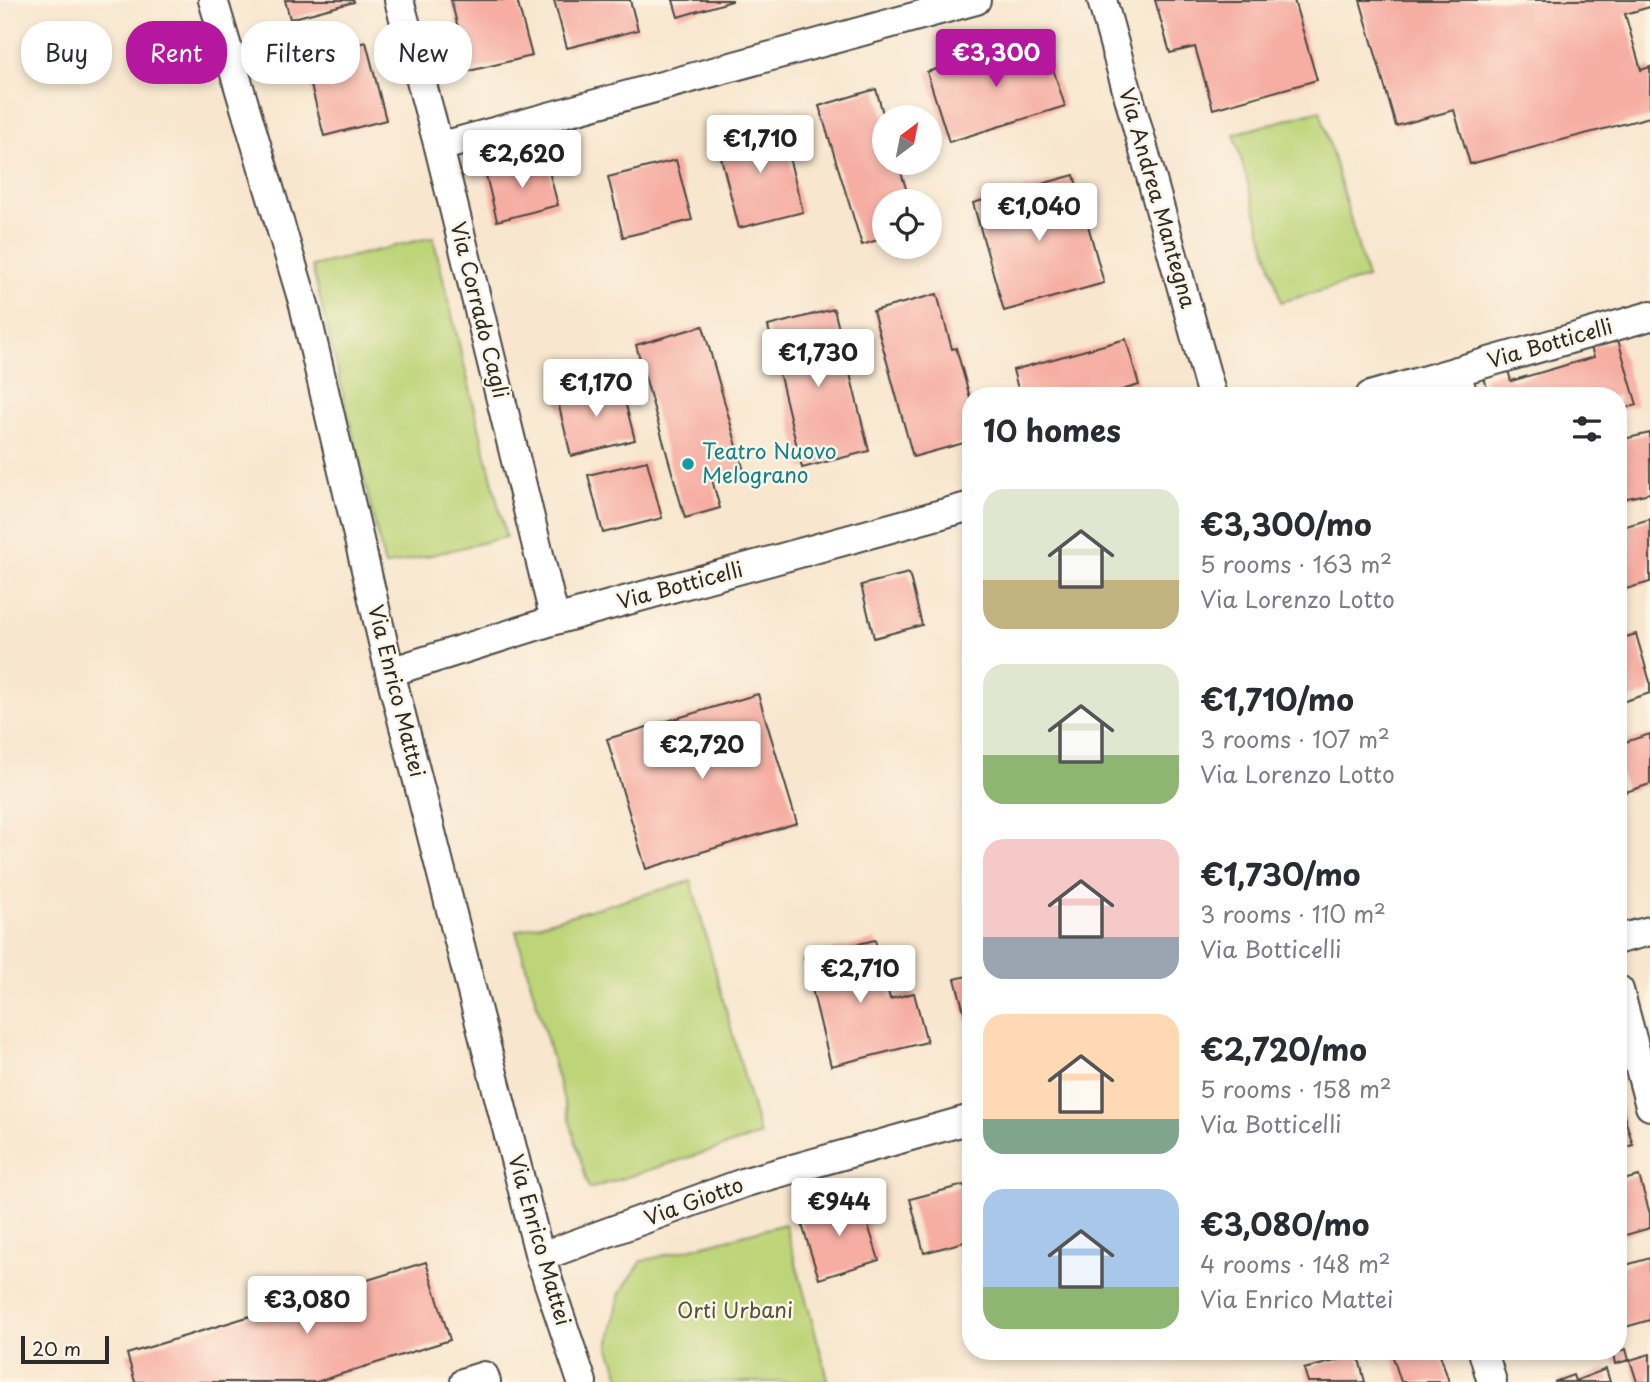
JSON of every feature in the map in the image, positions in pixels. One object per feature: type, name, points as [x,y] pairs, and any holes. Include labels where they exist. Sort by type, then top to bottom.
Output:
[{"type":"street","name":"Via Enrico Mattei","points":[[213,0],[304,305],[390,673],[540,1257],[582,1382]]},
{"type":"street","name":"Via Corrado Cagli","points":[[399,0],[439,147],[555,620]]},
{"type":"street","points":[[439,147],[976,0]]},
{"type":"street","name":"Via Andrea Mantegna","points":[[1102,0],[1210,387]]},
{"type":"street","name":"Via Botticelli","points":[[1432,387],[1460,383],[1650,316]]},
{"type":"street","name":"Via Botticelli","points":[[390,673],[555,620],[962,508]]},
{"type":"street","points":[[1627,937],[1650,931]]},
{"type":"street","points":[[1627,1020],[1650,1106]]},
{"type":"street","name":"Via Giotto","points":[[540,1257],[746,1182],[962,1122]]},
{"type":"street","points":[[1486,1360],[1492,1382]]},
{"type":"street","points":[[464,1382],[484,1376],[486,1382]]},
{"type":"green space","points":[[1320,110],[1367,278],[1281,302],[1234,134]]},
{"type":"green space","points":[[433,237],[506,537],[385,566],[312,266]]},
{"type":"green space","points":[[691,881],[760,1135],[589,1189],[516,931]]},
{"type":"green space","name":"Orti Urbani","points":[[785,1224],[829,1382],[622,1382],[609,1346],[620,1293],[642,1261]]},
{"type":"building","points":[[285,0],[353,0],[354,2],[290,19]]},
{"type":"building","points":[[451,0],[517,0],[532,56],[472,70],[472,21],[456,21]]},
{"type":"building","points":[[554,0],[630,0],[638,30],[567,48]]},
{"type":"building","points":[[673,0],[732,0],[732,1],[678,17]]},
{"type":"building","points":[[1155,0],[1294,0],[1317,80],[1213,109],[1195,47],[1170,53]]},
{"type":"building","points":[[1360,0],[1650,0],[1650,7],[1625,14],[1641,70],[1650,67],[1650,117],[1470,164],[1454,110],[1396,126]]},
{"type":"building","points":[[1043,37],[1065,106],[949,142],[942,120],[942,105],[937,105],[927,72]]},
{"type":"building","points":[[366,42],[374,84],[377,84],[386,120],[324,136],[311,84],[360,84],[360,44]]},
{"type":"building","points":[[876,89],[881,105],[872,105],[872,175],[902,175],[906,189],[872,189],[872,242],[862,245],[819,106]]},
{"type":"building","points":[[780,122],[803,212],[739,228],[716,138]]},
{"type":"building","points":[[546,160],[558,205],[497,221],[486,175]]},
{"type":"building","points":[[676,160],[692,220],[623,237],[608,177]]},
{"type":"building","points":[[1074,175],[1104,283],[1004,311],[973,203]]},
{"type":"building","points":[[937,294],[952,349],[956,348],[967,387],[962,387],[962,443],[913,457],[873,311]]},
{"type":"building","points":[[834,309],[869,451],[802,468],[768,326]]},
{"type":"building","points":[[703,326],[744,471],[712,480],[720,508],[685,518],[636,345]]},
{"type":"building","points":[[1126,339],[1139,385],[1018,387],[1013,370]]},
{"type":"building","points":[[1618,340],[1637,405],[1627,408],[1627,387],[1487,387],[1484,377],[1508,370],[1511,381],[1594,357],[1591,347]]},
{"type":"building","points":[[620,382],[635,440],[571,456],[557,398]]},
{"type":"building","points":[[1650,433],[1650,493],[1627,498],[1627,438]]},
{"type":"building","points":[[647,461],[662,518],[603,533],[588,475]]},
{"type":"building","points":[[1650,519],[1650,582],[1627,589],[1627,526]]},
{"type":"building","points":[[909,573],[922,625],[874,638],[861,585]]},
{"type":"building","points":[[1636,634],[1650,682],[1650,693],[1627,700],[1627,637]]},
{"type":"building","points":[[758,694],[797,823],[646,869],[607,739]]},
{"type":"building","points":[[1650,734],[1650,784],[1627,792],[1627,741]]},
{"type":"building","points":[[875,940],[890,999],[914,993],[927,1042],[831,1066],[804,957]]},
{"type":"building","points":[[962,977],[962,1004],[955,979]]},
{"type":"building","points":[[1627,1125],[1633,1145],[1627,1147]]},
{"type":"building","points":[[1639,1176],[1650,1214],[1650,1228],[1627,1235],[1627,1179]]},
{"type":"building","points":[[962,1186],[962,1242],[924,1253],[910,1199]]},
{"type":"building","points":[[859,1196],[879,1260],[819,1279],[799,1215]]},
{"type":"building","points":[[1650,1258],[1650,1320],[1627,1327],[1627,1265]]},
{"type":"building","points":[[426,1262],[450,1340],[316,1382],[135,1382],[127,1354]]},
{"type":"building","points":[[1627,1353],[1629,1360],[1615,1364],[1614,1360],[1627,1360]]},
{"type":"building","points":[[1650,1354],[1650,1382],[1637,1382],[1630,1360]]},
{"type":"building","points":[[1339,1360],[1359,1360],[1365,1382],[1308,1382],[1304,1369]]},
{"type":"building","points":[[1394,1360],[1442,1360],[1449,1382],[1401,1382]]},
{"type":"building","points":[[1606,1369],[1610,1382],[1554,1382],[1573,1375],[1575,1381]]},
{"type":"place","name":"Teatro Nuovo Melograno","points":[[688,464]]}]
